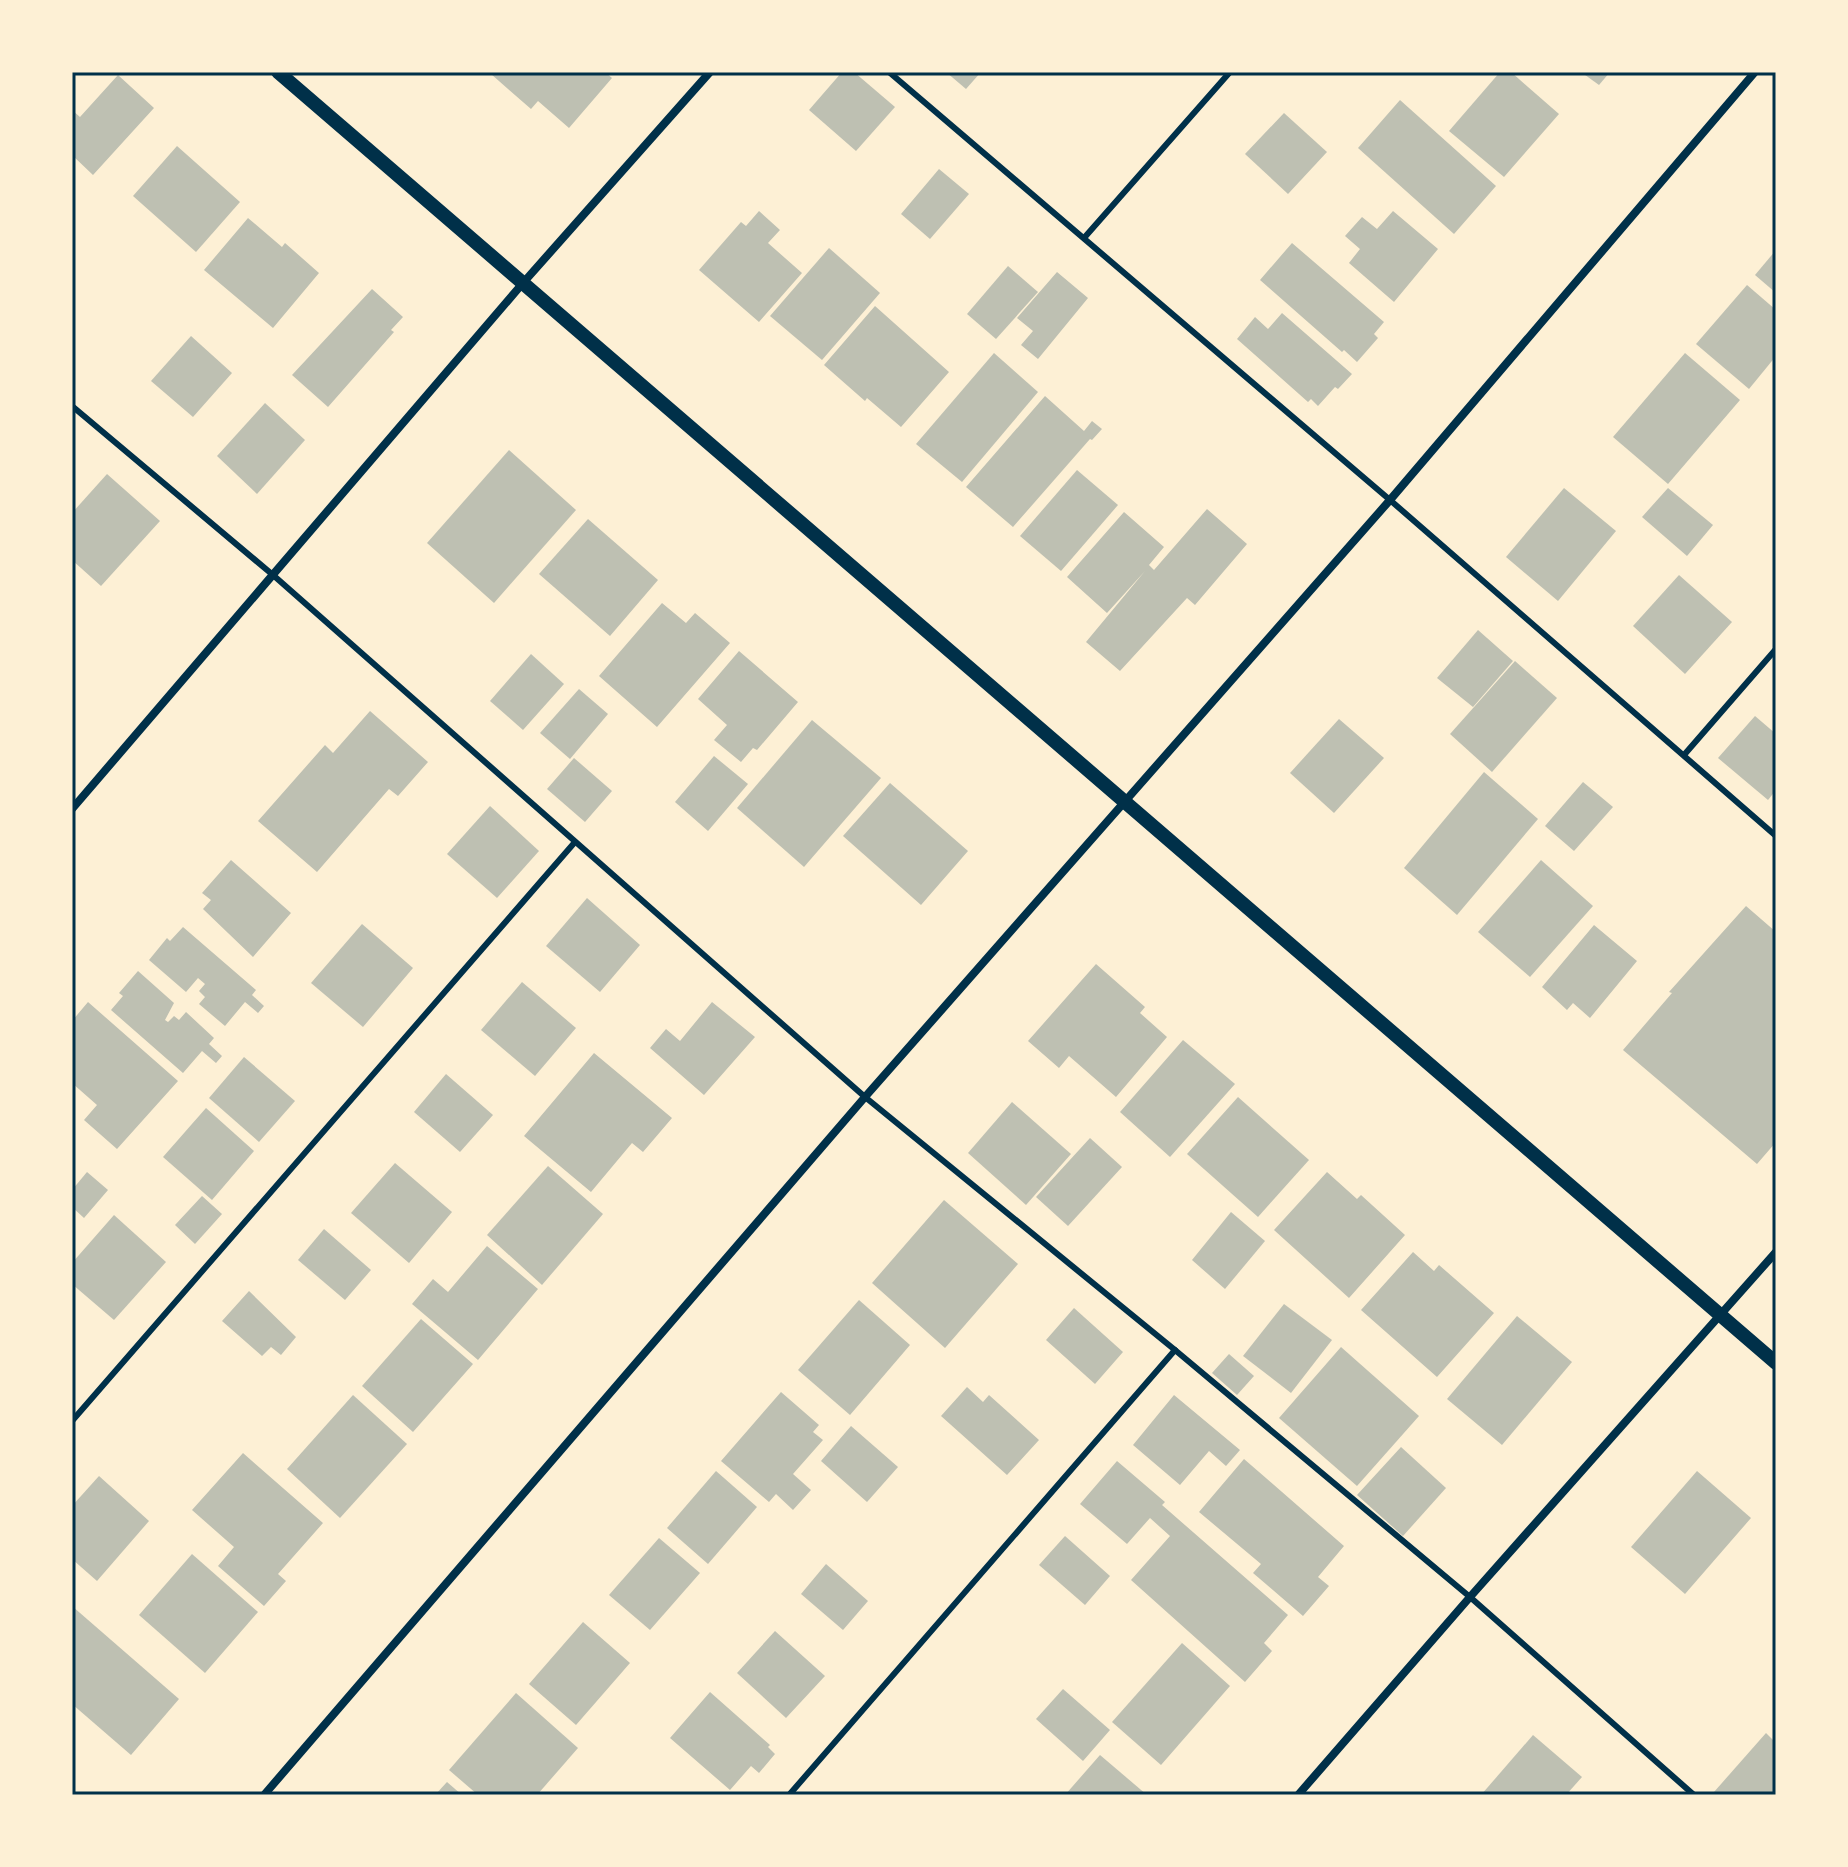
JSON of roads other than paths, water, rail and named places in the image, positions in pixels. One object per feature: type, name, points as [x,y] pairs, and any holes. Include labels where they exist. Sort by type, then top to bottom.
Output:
[{"type":"street","points":[[278,72],[1776,1363]]},
{"type":"street","points":[[72,809],[523,283],[710,72]]},
{"type":"street","points":[[264,1795],[865,1097],[1390,500],[1755,72]]},
{"type":"street","points":[[1298,1795],[1776,1252]]},
{"type":"lane","points":[[889,72],[1390,500],[1776,836]]},
{"type":"lane","points":[[1084,238],[1230,72]]},
{"type":"lane","points":[[72,406],[273,575],[865,1097],[1175,1350],[1470,1597],[1694,1795]]},
{"type":"lane","points":[[1684,755],[1776,649]]},
{"type":"lane","points":[[72,1421],[575,842]]},
{"type":"lane","points":[[789,1795],[1175,1350]]}]
